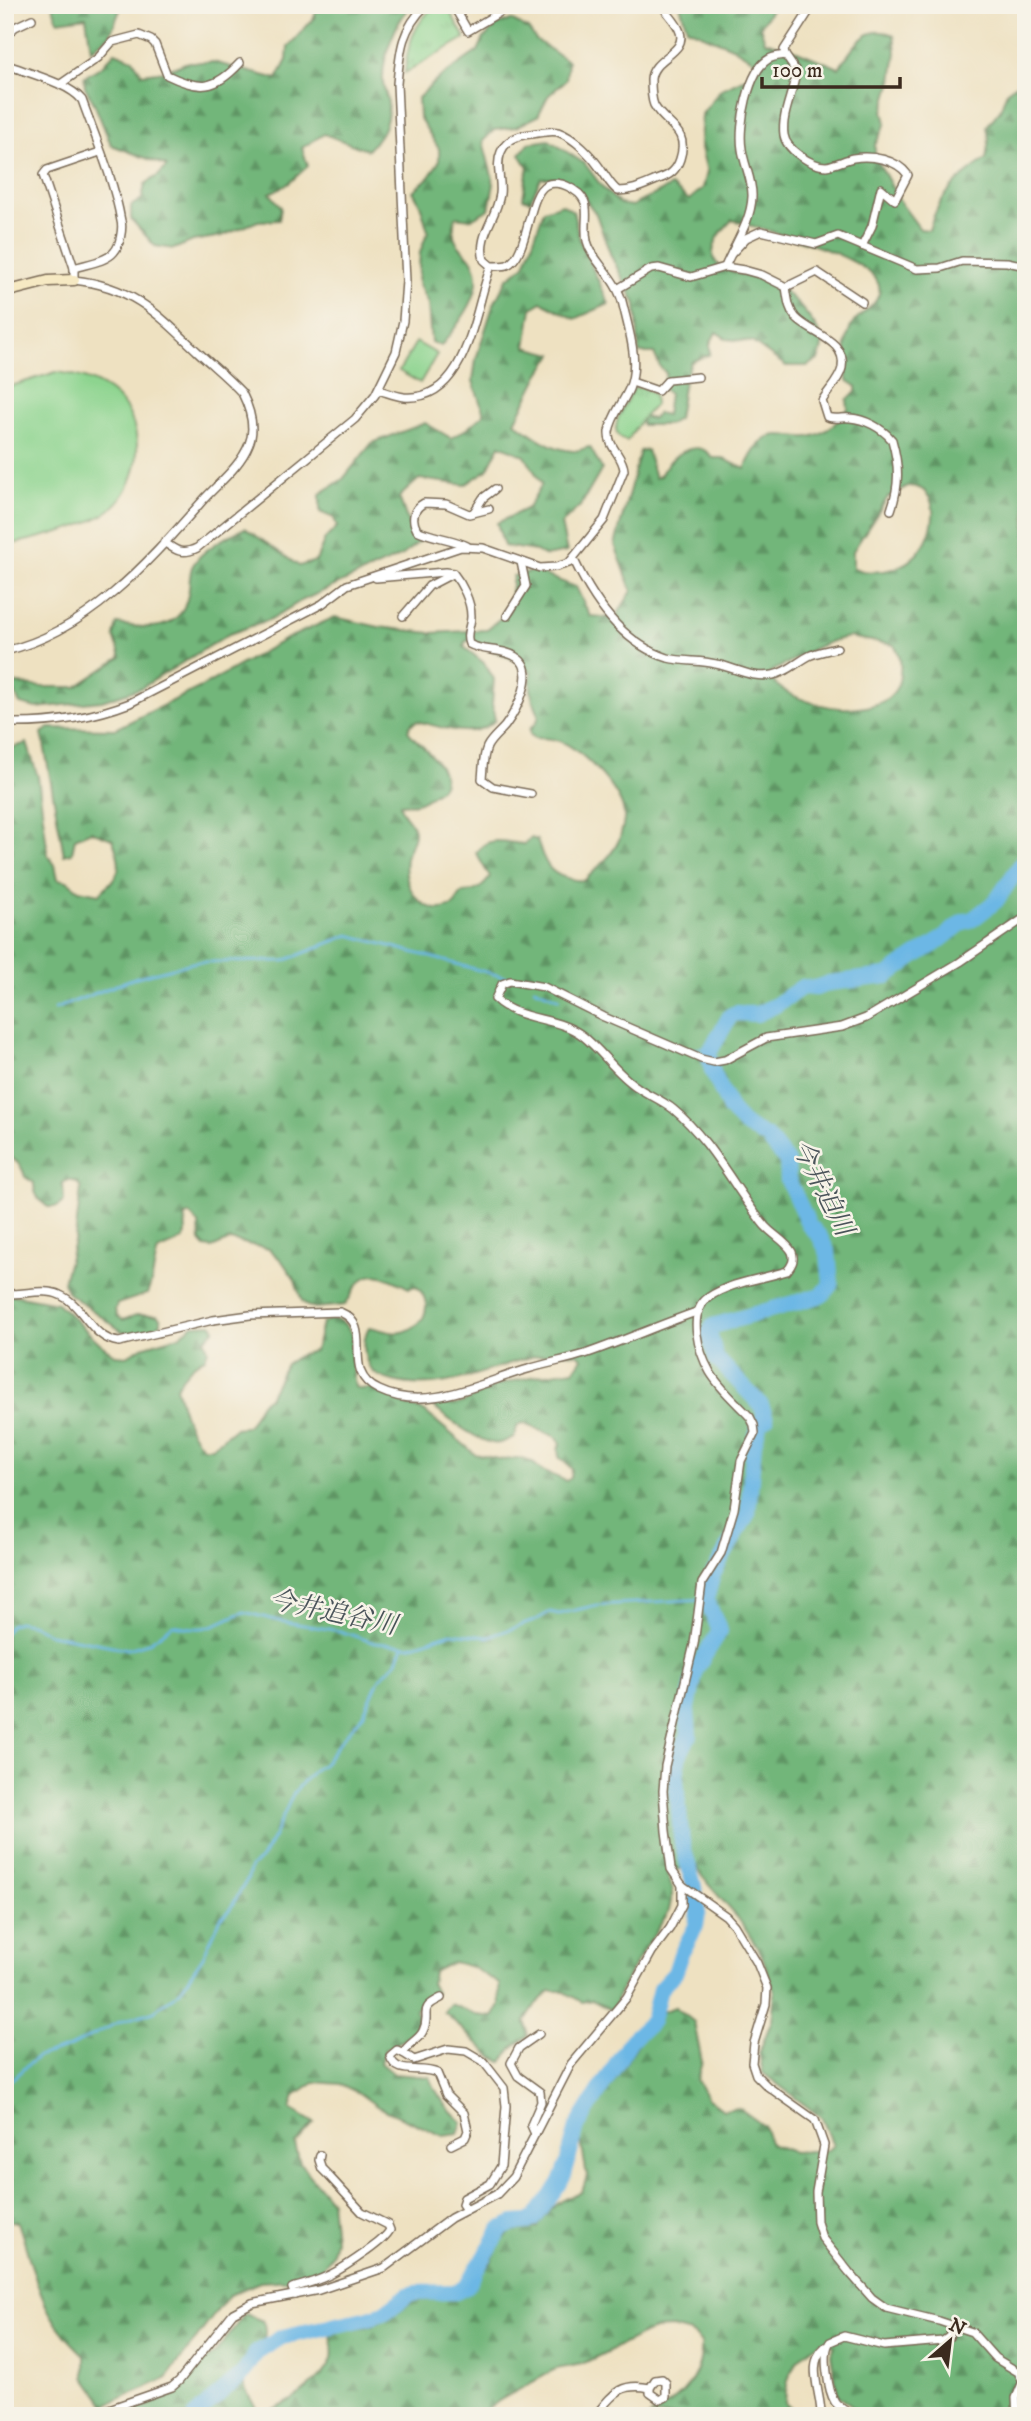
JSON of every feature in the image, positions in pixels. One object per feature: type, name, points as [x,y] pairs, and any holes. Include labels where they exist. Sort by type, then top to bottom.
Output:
[{"type":"street","points":[[164,542],[177,551],[187,553],[197,548],[333,439],[355,419],[378,390],[396,352],[403,321],[406,281],[397,85],[399,60],[402,39],[413,18],[426,5]]},
{"type":"street","points":[[453,5],[468,31],[512,5]]},
{"type":"street","points":[[5,723],[30,724],[76,719],[130,703],[220,654],[322,604],[347,585],[461,547],[483,548],[541,568],[574,560],[599,529],[623,475],[623,462],[610,444],[609,436],[611,424],[632,382],[634,366],[619,288],[587,242],[585,201],[563,184],[542,188],[513,261],[506,265],[491,266],[484,260],[482,240],[496,214],[501,190],[498,167],[501,152],[510,140],[525,134],[556,131],[592,158],[610,185],[618,191],[639,188],[669,176],[676,170],[683,147],[682,139],[673,124],[658,112],[652,101],[651,75],[657,64],[677,48],[681,39],[680,31],[662,5]]},
{"type":"street","points":[[813,5],[802,26],[788,42],[785,55],[796,71],[784,136],[792,151],[827,166],[859,158],[881,159],[900,166],[908,175],[895,200],[881,188],[872,226],[862,246]]},
{"type":"street","points":[[5,37],[15,27],[32,19]]},
{"type":"street","points":[[62,83],[98,58],[112,42],[139,35],[155,44],[167,75],[186,83],[205,86],[217,84],[240,63]]},
{"type":"street","points":[[725,267],[752,204],[752,189],[741,146],[743,118],[753,78],[767,60],[785,55]]},
{"type":"street","points":[[5,64],[52,82],[62,83],[77,93],[82,100],[122,223],[114,253],[74,274],[5,292]]},
{"type":"street","points":[[74,274],[43,175],[47,170],[100,152]]},
{"type":"street","points":[[732,253],[746,238],[761,231],[817,244],[838,236],[917,269],[940,268],[962,261],[1007,262],[1026,266]]},
{"type":"street","points":[[378,390],[416,397],[437,389],[449,379],[464,353],[491,266]]},
{"type":"street","points":[[619,288],[659,268],[691,278],[725,267],[753,272],[786,287]]},
{"type":"street","points":[[786,287],[817,272],[862,302]]},
{"type":"street","points":[[5,651],[51,635],[85,615],[113,593],[242,457],[252,433],[252,421],[242,393],[151,308],[113,287],[74,274]]},
{"type":"street","points":[[786,287],[788,306],[796,318],[832,342],[841,354],[842,370],[822,401],[827,417],[850,418],[871,424],[892,440],[899,469],[897,493],[891,510]]},
{"type":"street","points":[[632,382],[658,391],[668,380],[698,377]]},
{"type":"street","points":[[474,512],[483,498],[495,489]]},
{"type":"street","points":[[468,547],[457,541],[417,530],[413,518],[416,510],[424,503],[446,504],[469,513],[489,509]]},
{"type":"street","points":[[574,560],[596,600],[613,621],[639,642],[666,657],[715,664],[752,675],[772,676],[787,671],[812,655],[837,648]]},
{"type":"street","points":[[507,616],[526,586],[521,562]]},
{"type":"street","points":[[368,578],[453,573]]},
{"type":"street","points":[[403,616],[429,586],[453,573]]},
{"type":"street","points":[[453,573],[470,605],[466,635],[469,644],[484,650],[513,655],[521,661],[526,673],[524,688],[514,713],[486,749],[482,779],[493,787],[531,794]]},
{"type":"street","points":[[1017,2416],[1016,2398],[1022,2385],[1022,2376],[995,2358],[972,2332],[879,2305],[822,2238],[815,2207],[824,2145],[818,2124],[767,2087],[756,2075],[752,2063],[754,2043],[766,2004],[767,1988],[757,1963],[726,1916],[682,1885],[671,1869],[663,1791],[665,1766],[694,1644],[702,1583],[721,1553],[734,1509],[741,1461],[755,1433],[750,1418],[709,1371],[698,1342],[696,1326],[699,1311],[708,1297],[725,1289],[787,1271],[794,1258],[791,1250],[767,1228],[710,1149],[672,1108],[637,1087],[613,1068],[583,1036],[569,1028],[501,1005],[495,999],[502,984],[510,981],[544,987],[604,1017],[701,1059],[714,1062],[725,1060],[766,1038],[842,1027],[866,1018],[960,962],[1026,917]]},
{"type":"street","points":[[5,1294],[60,1294],[100,1334],[109,1341],[119,1342],[213,1320],[250,1315],[340,1312],[349,1316],[356,1325],[358,1368],[365,1381],[388,1394],[412,1398],[469,1390],[525,1370],[584,1354],[699,1311]]},
{"type":"street","points":[[89,2416],[172,2387],[233,2313],[252,2303],[353,2280],[384,2268],[436,2227],[504,2188],[571,2064],[627,1997],[652,1952],[670,1928],[682,1905],[682,1885]]},
{"type":"street","points":[[403,2053],[406,2046],[421,2035],[425,2028],[425,2009],[441,1998]]},
{"type":"street","points":[[535,2134],[531,2125],[541,2102],[540,2092],[518,2076],[510,2063],[519,2048],[539,2034]]},
{"type":"street","points":[[451,2145],[465,2138],[468,2132],[464,2113],[446,2095],[437,2073],[425,2068],[402,2069],[393,2064],[390,2056],[393,2052],[397,2050],[414,2060],[448,2049],[466,2051],[483,2061],[504,2088],[506,2106],[501,2166],[490,2185],[464,2198],[462,2204],[466,2210]]},
{"type":"street","points":[[295,2295],[292,2288],[333,2275],[378,2243],[390,2230],[387,2225],[362,2211],[322,2169],[320,2154]]},
{"type":"street","points":[[853,2416],[835,2401],[832,2394],[825,2352],[835,2339],[844,2336],[884,2346],[943,2341],[949,2337],[953,2326]]},
{"type":"street","points":[[821,2416],[814,2368],[821,2349],[827,2347]]},
{"type":"street","points":[[595,2416],[616,2392],[623,2388],[631,2385],[650,2388]]},
{"type":"green space","points":[[52,5],[122,5],[110,35],[91,50],[86,17],[58,21]]},
{"type":"green space","points":[[318,5],[411,5],[395,31],[387,52],[383,84],[388,110],[386,123],[377,140],[367,150],[324,134],[302,148],[308,166],[288,184],[270,193],[281,207],[279,220],[258,221],[222,236],[193,241],[174,249],[155,246],[131,219],[131,206],[142,199],[145,184],[167,166],[111,145],[85,87],[84,77],[102,66],[115,52],[133,59],[142,74],[165,71],[188,62],[213,62],[277,79],[287,60],[288,47],[314,18]]},
{"type":"green space","points":[[436,5],[446,5],[465,38],[405,73],[413,35],[422,19]]},
{"type":"green space","points":[[680,5],[774,5],[760,27],[765,41],[839,68],[861,39],[875,32],[894,35],[896,52],[892,81],[883,111],[886,123],[875,145],[875,156],[900,202],[920,229],[929,230],[938,207],[950,189],[986,159],[989,139],[987,126],[1000,110],[1007,91],[1026,77],[1026,2416],[863,2416],[838,2395],[831,2354],[835,2346],[822,2341],[799,2359],[787,2382],[785,2403],[799,2416],[650,2416],[675,2400],[692,2379],[699,2365],[701,2343],[691,2333],[672,2328],[654,2329],[582,2364],[556,2369],[500,2400],[479,2416],[121,2416],[166,2398],[183,2385],[195,2368],[214,2354],[245,2314],[263,2321],[265,2331],[264,2339],[246,2360],[242,2374],[246,2390],[259,2414],[279,2407],[302,2393],[328,2368],[333,2349],[331,2331],[371,2326],[389,2318],[413,2301],[457,2297],[469,2288],[491,2262],[501,2241],[512,2231],[537,2228],[556,2205],[582,2192],[587,2176],[579,2130],[662,2012],[675,2007],[694,2022],[702,2062],[697,2080],[707,2098],[723,2110],[739,2108],[764,2126],[770,2144],[793,2152],[828,2150],[833,2145],[822,2118],[763,2073],[759,2052],[772,2020],[775,1992],[761,1953],[738,1918],[708,1884],[694,1863],[667,1874],[673,1890],[669,1911],[634,1966],[611,2010],[592,2000],[582,2002],[563,1991],[550,1991],[536,2004],[525,2021],[528,2036],[513,2047],[502,2062],[492,2057],[444,2012],[450,2004],[477,2015],[493,2017],[500,2006],[499,1984],[472,1967],[453,1962],[433,1972],[431,1983],[436,1993],[422,2001],[416,2010],[414,2030],[398,2043],[385,2049],[381,2063],[394,2074],[430,2077],[443,2101],[462,2122],[458,2134],[443,2136],[378,2107],[359,2093],[340,2084],[314,2082],[295,2095],[291,2109],[314,2123],[295,2144],[300,2163],[331,2201],[335,2240],[331,2256],[321,2269],[294,2280],[260,2282],[229,2295],[166,2379],[105,2405],[85,2377],[85,2356],[64,2334],[47,2307],[18,2222],[5,2220],[5,1296],[14,1295],[57,1303],[116,1355],[127,1356],[142,1347],[179,1336],[193,1325],[212,1324],[215,1329],[205,1340],[208,1350],[205,1358],[189,1370],[176,1387],[189,1427],[203,1447],[212,1447],[235,1428],[249,1424],[261,1403],[269,1397],[286,1364],[300,1355],[314,1351],[322,1323],[337,1320],[347,1327],[353,1336],[351,1356],[355,1387],[374,1388],[408,1406],[424,1411],[475,1454],[532,1462],[542,1471],[566,1481],[571,1478],[572,1469],[559,1457],[558,1449],[561,1443],[556,1437],[523,1423],[517,1427],[514,1437],[501,1443],[492,1443],[470,1433],[433,1407],[438,1403],[463,1403],[508,1382],[574,1370],[582,1358],[573,1353],[540,1355],[465,1378],[430,1384],[385,1379],[375,1373],[368,1364],[364,1345],[367,1331],[369,1327],[403,1332],[420,1322],[426,1305],[423,1294],[416,1286],[409,1288],[385,1277],[372,1275],[359,1283],[345,1305],[316,1308],[307,1306],[302,1301],[295,1280],[282,1261],[269,1249],[230,1240],[212,1248],[205,1247],[200,1241],[199,1224],[189,1214],[185,1216],[186,1234],[183,1240],[158,1251],[147,1294],[117,1304],[115,1310],[117,1316],[123,1320],[136,1315],[157,1315],[161,1324],[136,1333],[123,1332],[68,1293],[63,1282],[75,1238],[81,1188],[77,1182],[68,1180],[63,1183],[64,1201],[57,1207],[48,1207],[38,1197],[34,1183],[25,1177],[18,1163],[5,1154],[5,750],[27,743],[38,777],[48,855],[55,865],[58,879],[67,881],[79,890],[99,894],[112,881],[118,870],[116,849],[112,839],[91,831],[75,838],[72,853],[64,855],[42,733],[49,728],[115,729],[201,687],[284,640],[335,617],[379,627],[431,633],[486,630],[509,611],[513,576],[534,571],[576,587],[590,616],[615,618],[632,591],[615,545],[640,451],[647,450],[655,478],[660,476],[676,456],[699,448],[713,458],[722,458],[745,469],[754,452],[767,438],[779,435],[814,436],[826,431],[840,419],[848,409],[847,400],[856,392],[856,386],[847,380],[846,350],[850,328],[879,294],[877,281],[864,269],[819,247],[732,220],[715,244],[715,260],[727,270],[772,282],[786,292],[810,319],[821,337],[822,346],[818,360],[807,366],[786,366],[752,342],[727,339],[716,332],[710,344],[710,354],[691,362],[684,380],[678,419],[668,425],[642,425],[644,417],[652,419],[658,413],[666,415],[669,394],[663,389],[666,373],[654,353],[639,353],[636,304],[611,256],[596,214],[579,191],[559,178],[541,178],[530,201],[523,198],[528,167],[520,154],[529,143],[549,140],[585,164],[603,188],[620,204],[632,206],[671,186],[689,200],[703,188],[707,172],[700,144],[702,114],[721,89],[754,74],[758,63],[732,47],[687,28]],"holes":[[[908,486],[921,489],[930,498],[932,526],[926,541],[916,555],[902,566],[872,572],[853,567],[853,551],[888,497]],[[849,637],[894,645],[900,666],[894,692],[880,703],[861,708],[839,708],[797,697],[780,688],[770,677],[772,671],[819,646]],[[469,640],[517,661],[531,672],[532,697],[538,711],[538,719],[530,729],[530,734],[534,738],[553,739],[565,744],[587,759],[615,792],[621,803],[624,819],[616,846],[584,881],[564,877],[552,870],[547,865],[537,840],[531,838],[524,844],[491,842],[486,843],[476,853],[490,877],[485,884],[471,892],[462,893],[453,906],[437,909],[425,905],[410,888],[405,866],[414,832],[400,804],[426,799],[443,785],[444,777],[436,760],[408,731],[411,724],[417,721],[468,731],[478,730],[495,720],[492,704],[494,679],[484,663],[464,647]]]},
{"type":"green space","points":[[511,20],[528,29],[536,40],[568,61],[566,80],[548,96],[538,116],[516,127],[494,130],[483,141],[494,184],[489,209],[471,219],[455,217],[454,229],[457,243],[469,256],[476,270],[476,290],[467,311],[441,346],[431,342],[428,304],[418,283],[420,252],[428,231],[413,191],[429,177],[439,162],[439,149],[419,117],[418,98],[439,78],[478,51],[484,38],[497,25]]},
{"type":"green space","points":[[562,204],[573,211],[580,241],[609,304],[575,319],[542,302],[532,308],[526,347],[553,354],[515,422],[557,448],[573,451],[590,447],[602,469],[581,505],[561,524],[567,552],[545,556],[536,551],[504,546],[497,523],[528,508],[542,484],[525,456],[500,445],[487,470],[465,485],[419,479],[399,497],[408,522],[421,540],[403,555],[301,601],[271,619],[229,634],[141,688],[102,701],[36,708],[20,704],[10,683],[41,687],[76,687],[121,657],[114,636],[117,624],[161,626],[178,616],[188,595],[191,570],[196,560],[238,531],[245,528],[299,566],[316,561],[325,539],[337,527],[334,518],[320,512],[320,494],[343,479],[372,443],[425,423],[451,438],[484,414],[473,381],[476,359],[493,306],[507,279],[525,265],[544,210]]},
{"type":"green space","points":[[416,342],[437,354],[420,383],[399,371]]},
{"type":"green space","points":[[56,372],[97,383],[122,403],[131,417],[136,433],[135,467],[122,497],[101,516],[61,532],[5,546],[5,388]]},
{"type":"green space","points":[[634,388],[643,388],[654,394],[655,405],[627,441],[620,438],[616,425]]},
{"type":"waterway","name":"今井追谷川","points":[[195,2416],[243,2374],[256,2353],[282,2337],[369,2318],[384,2313],[408,2295],[456,2292],[466,2287],[501,2229],[534,2219],[559,2185],[577,2127],[631,2040],[652,2021],[660,1989],[675,1973],[681,1954],[696,1926],[698,1913],[694,1886],[682,1843],[676,1780],[678,1758],[689,1735],[687,1712],[696,1669],[720,1631],[706,1599],[713,1574],[748,1513],[754,1443],[760,1423],[766,1419],[761,1405],[716,1358],[709,1333],[713,1326],[822,1295],[831,1284],[828,1253],[820,1237],[809,1225],[788,1180],[787,1162],[768,1138],[744,1125],[730,1109],[712,1070],[710,1051],[730,1016],[736,1013],[757,1014],[802,987],[816,988],[829,983],[887,976],[996,901],[1026,857]]},
{"type":"waterway","points":[[55,1009],[137,977],[196,962],[284,961],[349,935],[512,979]]},
{"type":"waterway","points":[[534,988],[560,999]]},
{"type":"waterway","points":[[689,1050],[703,1048],[710,1051]]},
{"type":"waterway","name":"今井追谷川","points":[[5,1633],[10,1625],[18,1622],[31,1624],[50,1634],[128,1649],[148,1643],[173,1625],[204,1628],[244,1612],[340,1631],[375,1643],[410,1646],[451,1633],[488,1637],[534,1621],[550,1612],[559,1614],[597,1605],[706,1599]]},
{"type":"waterway","points":[[5,2085],[37,2057],[70,2047],[117,2023],[154,2011],[180,1991],[203,1957],[221,1918],[230,1909],[248,1878],[251,1867],[260,1860],[274,1836],[294,1792],[315,1769],[323,1765],[363,1715],[379,1680],[397,1661],[403,1646]]},
{"type":"water label","name":"今井迫川","points":[[822,1188]]}]
